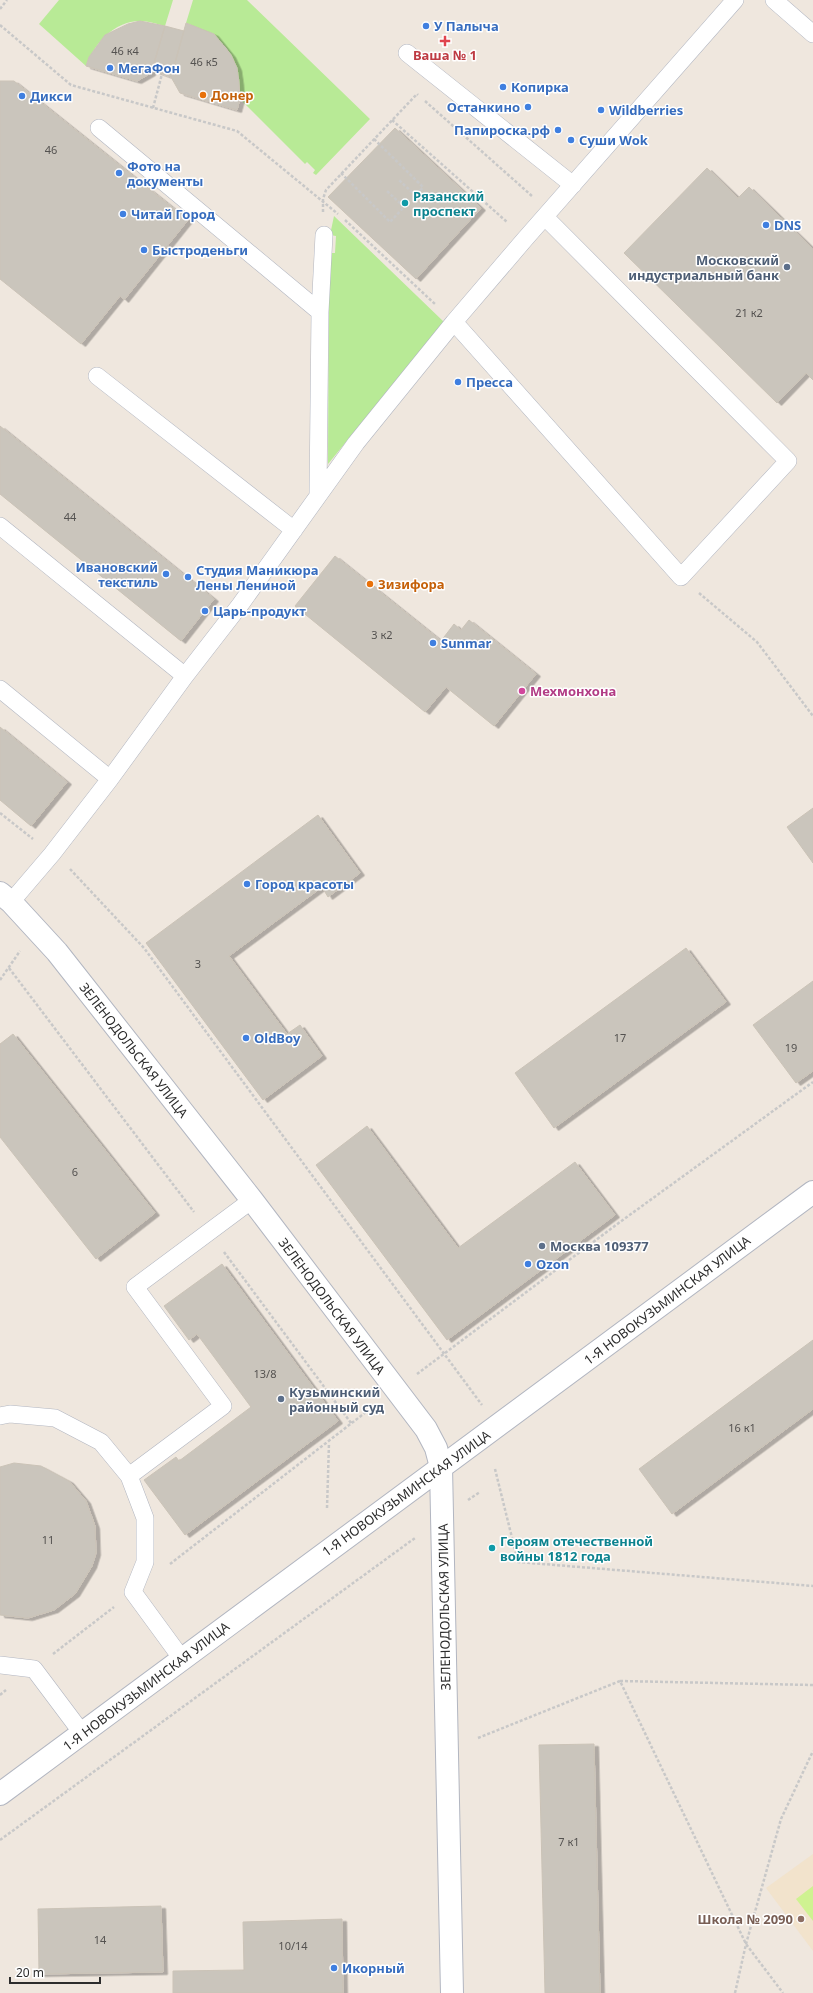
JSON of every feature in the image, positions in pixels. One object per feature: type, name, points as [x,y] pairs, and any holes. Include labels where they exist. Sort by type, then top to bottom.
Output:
[{"type":"street","name":"ЗЕЛЕНОДОЛЬСКАЯ УЛИЦА","points":[[6,898],[58,952],[252,1200],[426,1429],[436,1448],[441,1467],[452,1993]]},
{"type":"street","name":"1-Я НОВОКУЗЬМИНСКАЯ УЛИЦА","points":[[0,1794],[813,1192]]},
{"type":"lane","points":[[6,898],[52,854],[240,605],[318,494],[356,443],[454,322],[544,217],[735,0]]},
{"type":"lane","points":[[774,0],[813,34]]},
{"type":"lane","points":[[407,53],[573,185]]},
{"type":"lane","points":[[99,128],[320,312]]},
{"type":"lane","points":[[454,322],[681,577],[788,461],[544,217]]},
{"type":"lane","points":[[318,494],[320,312],[324,234]]},
{"type":"lane","points":[[97,376],[294,530]]},
{"type":"lane","points":[[0,526],[185,676]]},
{"type":"lane","points":[[0,689],[110,779]]},
{"type":"lane","points":[[129,1476],[223,1406],[135,1287],[252,1200]]},
{"type":"lane","points":[[0,1416],[10,1414],[55,1418],[101,1442],[129,1476],[145,1518],[145,1562],[133,1592],[182,1659]]},
{"type":"lane","points":[[0,1664],[34,1668],[82,1733]]},
{"type":"path","points":[[0,9],[7,0]]},
{"type":"path","points":[[0,25],[71,85],[237,131],[323,199],[454,322]]},
{"type":"path","points":[[153,108],[162,74]]},
{"type":"path","points":[[324,234],[323,199],[326,190],[417,94],[533,197],[544,217]]},
{"type":"path","points":[[392,120],[525,239]]},
{"type":"path","points":[[374,139],[423,187],[416,196],[400,180]]},
{"type":"path","points":[[341,173],[390,222],[404,207],[387,191]]},
{"type":"path","points":[[681,577],[757,642],[813,716]]},
{"type":"path","points":[[0,813],[69,868],[144,948],[484,1407]]},
{"type":"path","points":[[0,980],[9,968],[209,1232],[351,1423]]},
{"type":"path","points":[[415,1375],[813,1082]]},
{"type":"path","points":[[0,1695],[329,1443],[351,1423],[376,1404]]},
{"type":"path","points":[[327,1508],[329,1443]]},
{"type":"path","points":[[495,1469],[518,1562],[813,1586]]},
{"type":"path","points":[[0,1840],[370,1570]]},
{"type":"path","points":[[478,1738],[620,1681],[813,1685]]},
{"type":"path","points":[[620,1681],[746,1944],[783,1993]]},
{"type":"path","points":[[735,1993],[746,1944],[781,1819],[813,1751]]},
{"type":"shaded area","name":"Школа № 2090","points":[[813,1854],[813,1951],[766,1888]]},
{"type":"green space","points":[[59,0],[173,0],[165,26],[140,21],[131,22],[114,29],[100,42],[86,66],[39,24]]},
{"type":"green space","points":[[193,0],[247,0],[370,119],[316,175],[313,173],[315,170],[307,162],[305,164],[240,99],[237,71],[234,60],[228,50],[212,35],[186,23]]},
{"type":"green space","points":[[334,216],[444,322],[328,464],[329,253],[335,253],[336,236],[330,235]]},
{"type":"green space","points":[[813,1886],[813,1921],[796,1899]]},
{"type":"building","points":[[140,21],[165,26],[151,73],[137,81],[86,66],[89,57],[105,35],[128,24]]},
{"type":"building","points":[[186,23],[214,34],[231,55],[237,68],[239,82],[240,99],[237,110],[180,93],[171,77]]},
{"type":"building","points":[[165,26],[184,31],[171,77],[152,70]]},
{"type":"building","points":[[0,81],[14,81],[188,220],[124,300],[120,296],[81,344],[0,279]]},
{"type":"building","name":"Рязанский проспект","points":[[395,128],[481,208],[416,279],[328,197]]},
{"type":"building","points":[[707,168],[738,198],[749,187],[813,249],[813,380],[806,373],[777,403],[624,253]]},
{"type":"building","points":[[0,426],[214,599],[181,641],[0,494]]},
{"type":"building","points":[[335,556],[441,641],[454,624],[461,630],[469,620],[536,674],[494,726],[446,687],[425,712],[295,606]]},
{"type":"building","points":[[0,727],[67,782],[31,826],[0,800]]},
{"type":"building","points":[[813,808],[813,863],[787,827]]},
{"type":"building","points":[[318,815],[360,873],[328,897],[322,887],[229,956],[287,1034],[300,1025],[322,1056],[263,1100],[146,943]]},
{"type":"building","points":[[686,948],[726,1002],[554,1128],[515,1073]]},
{"type":"building","points":[[813,981],[813,1071],[796,1083],[753,1025]]},
{"type":"building","points":[[13,1034],[155,1213],[96,1259],[0,1137],[0,1044]]},
{"type":"building","points":[[367,1126],[458,1248],[575,1162],[615,1215],[447,1340],[316,1165]]},
{"type":"building","points":[[222,1264],[338,1421],[185,1535],[144,1480],[176,1457],[179,1461],[251,1407],[197,1334],[189,1340],[164,1306]]},
{"type":"building","points":[[813,1340],[813,1409],[672,1514],[639,1469]]},
{"type":"building","points":[[14,1463],[41,1466],[69,1481],[86,1501],[95,1526],[96,1553],[92,1566],[75,1594],[54,1610],[28,1618],[0,1615],[0,1467]]},
{"type":"building","points":[[594,1744],[600,1993],[545,1993],[539,1745]]},
{"type":"building","points":[[161,1906],[163,1972],[39,1974],[38,1909]]},
{"type":"building","points":[[342,1919],[343,1993],[173,1993],[173,1971],[244,1970],[243,1922]]},
{"type":"place","name":"У Палыча","points":[[426,26]]},
{"type":"place","name":"Ваша № 1","points":[[445,41]]},
{"type":"place","name":"МегаФон","points":[[110,68]]},
{"type":"place","name":"Копирка","points":[[503,87]]},
{"type":"place","name":"Донер","points":[[203,95]]},
{"type":"place","name":"Дикси","points":[[22,96]]},
{"type":"place","name":"Останкино","points":[[528,107]]},
{"type":"place","name":"Wildberries","points":[[601,110]]},
{"type":"place","name":"Папироска.рф","points":[[558,130]]},
{"type":"place","name":"Суши Wok","points":[[571,140]]},
{"type":"place","name":"Фото на документы","points":[[119,173]]},
{"type":"place","name":"Рязанский проспект","points":[[405,203]]},
{"type":"place","name":"Читай Город","points":[[123,214]]},
{"type":"place","name":"DNS","points":[[766,225]]},
{"type":"place","name":"Быстроденьги","points":[[144,250]]},
{"type":"place","name":"Московский индустриальный банк","points":[[787,267]]},
{"type":"place","name":"Пресса","points":[[458,382]]},
{"type":"place","name":"Ивановский текстиль","points":[[166,574]]},
{"type":"place","name":"Студия Маникюра Лены Лениной","points":[[188,577]]},
{"type":"place","name":"Зизифора","points":[[370,584]]},
{"type":"place","name":"Царь-продукт","points":[[205,611]]},
{"type":"place","name":"Sunmar","points":[[433,643]]},
{"type":"place","name":"Мехмонхона","points":[[522,691]]},
{"type":"place","name":"Город красоты","points":[[247,884]]},
{"type":"place","name":"OldBoy","points":[[246,1038]]},
{"type":"place","name":"Москва 109377","points":[[542,1246]]},
{"type":"place","name":"Ozon","points":[[528,1264]]},
{"type":"place","name":"Кузьминский районный суд","points":[[281,1399]]},
{"type":"place","name":"Героям отечественной войны 1812 года","points":[[492,1548]]},
{"type":"place","name":"Школа № 2090","points":[[801,1919]]},
{"type":"place","name":"Икорный","points":[[334,1968]]}]
